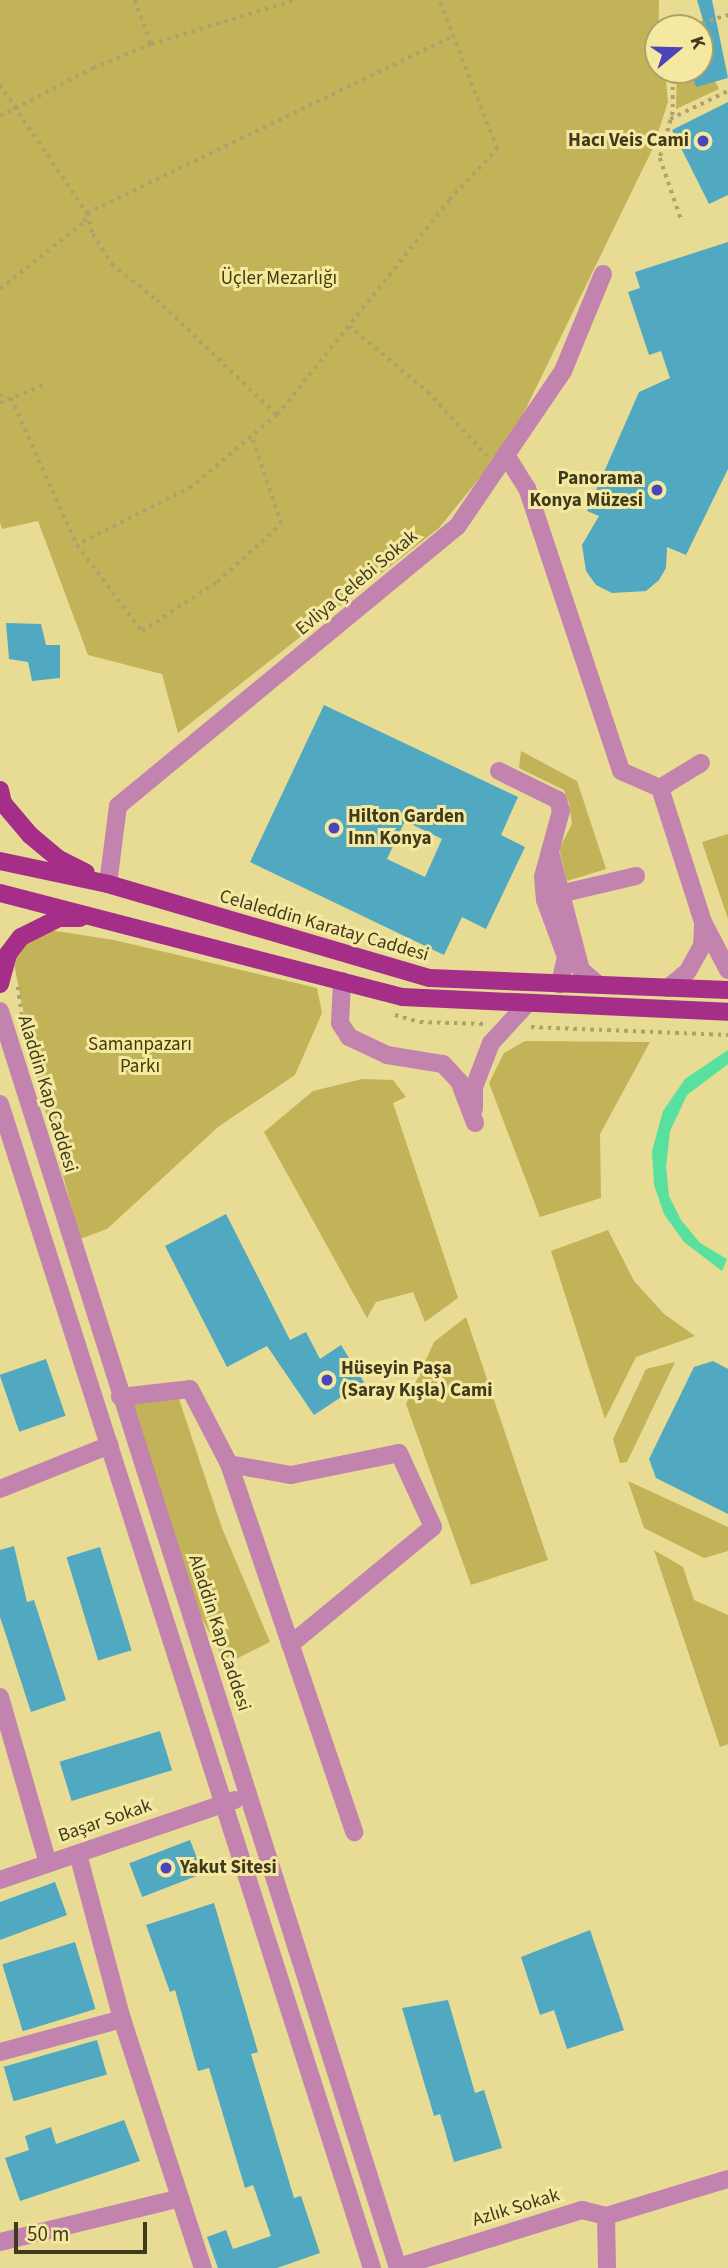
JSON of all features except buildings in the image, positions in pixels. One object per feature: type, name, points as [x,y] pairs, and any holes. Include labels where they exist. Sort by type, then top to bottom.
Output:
[{"type":"main road","points":[[0,790],[15,820],[46,850],[108,884]]},
{"type":"main road","name":"Celaleddin Karatay Caddesi","points":[[0,861],[108,884],[398,972],[430,978],[728,990]]},
{"type":"main road","points":[[0,893],[108,918],[402,997],[728,1013]]},
{"type":"main road","points":[[0,984],[8,954],[37,926],[59,918],[108,918]]},
{"type":"street","name":"Evliya Çelebi Sokak","points":[[108,884],[118,806],[457,527],[563,371],[603,274]]},
{"type":"street","points":[[502,461],[527,488],[621,771],[660,788],[703,922],[728,970]]},
{"type":"street","points":[[660,788],[701,763]]},
{"type":"street","points":[[499,771],[558,800],[561,811],[549,846],[543,877],[545,900],[566,957],[560,984]]},
{"type":"street","points":[[549,846],[564,893],[581,971],[599,985]]},
{"type":"street","points":[[564,893],[636,876]]},
{"type":"street","points":[[668,988],[688,971],[702,946],[703,922]]},
{"type":"street","points":[[342,981],[340,1023],[349,1037],[387,1055],[443,1064],[459,1081],[475,1123],[474,1087],[491,1044],[526,1005]]},
{"type":"street","name":"Aladdin Kap Caddesi","points":[[0,1011],[120,1397],[398,2267]]},
{"type":"street","points":[[0,1104],[372,2268]]},
{"type":"street","points":[[120,1397],[190,1388],[229,1464],[354,1832]]},
{"type":"street","points":[[0,1489],[110,1445]]},
{"type":"street","points":[[229,1464],[291,1475],[399,1454],[433,1527],[290,1645]]},
{"type":"street","points":[[0,1697],[48,1863]]},
{"type":"street","name":"Başar Sokak","points":[[0,1880],[224,1802],[250,1797]]},
{"type":"street","points":[[78,1854],[122,2019],[203,2268]]},
{"type":"street","points":[[0,2052],[122,2019]]},
{"type":"street","name":"Azlık Sokak","points":[[398,2267],[582,2210],[606,2216],[728,2179]]},
{"type":"street","points":[[0,2242],[180,2197]]},
{"type":"street","points":[[606,2216],[607,2268]]},
{"type":"path","points":[[135,0],[151,44]]},
{"type":"path","points":[[0,116],[15,111],[93,68],[151,44],[295,0]]},
{"type":"path","points":[[77,545],[192,487],[277,415],[449,200],[497,149],[451,37],[439,0]]},
{"type":"path","points":[[0,289],[84,222],[88,213],[451,37]]},
{"type":"path","points":[[672,84],[670,119],[660,158],[682,222]]},
{"type":"path","points":[[0,85],[15,111],[88,213],[93,234],[112,264],[157,300],[277,415]]},
{"type":"path","points":[[670,119],[728,91]]},
{"type":"path","points":[[349,326],[428,392],[502,461]]},
{"type":"path","points":[[0,394],[2,402],[43,385]]},
{"type":"path","points":[[11,398],[77,545],[142,631],[217,582],[281,524],[251,437]]},
{"type":"green space","name":"Üçler Mezarlığı","points":[[0,0],[659,0],[659,14],[644,14],[644,84],[666,84],[668,102],[653,148],[511,439],[439,528],[178,733],[162,674],[88,655],[38,521],[2,529]]},
{"type":"green space","points":[[714,79],[719,89],[676,109],[677,84],[714,84]]},
{"type":"green space","points":[[521,751],[577,781],[606,869],[567,881],[559,849],[572,824],[569,803],[564,790],[519,768]]},
{"type":"green space","points":[[728,834],[728,919],[702,842]]},
{"type":"green space","name":"Samanpazarı Parkı","points":[[43,929],[114,940],[317,988],[322,1013],[295,1075],[218,1127],[107,1229],[80,1239],[35,1072],[13,958],[22,940]]},
{"type":"green space","points":[[525,1041],[650,1042],[600,1134],[601,1198],[540,1217],[489,1083],[504,1053]]},
{"type":"green space","points":[[362,1079],[393,1080],[406,1097],[393,1103],[458,1298],[425,1322],[413,1292],[376,1302],[367,1318],[264,1132],[313,1091]]},
{"type":"green space","points":[[608,1230],[634,1281],[664,1314],[695,1336],[636,1357],[605,1419],[551,1251]]},
{"type":"green space","points":[[466,1317],[548,1560],[471,1585],[406,1404],[434,1342]]},
{"type":"green space","points":[[675,1362],[627,1462],[620,1463],[613,1439],[646,1369]]},
{"type":"green space","points":[[176,1390],[222,1528],[270,1642],[226,1664],[183,1583],[124,1405]]},
{"type":"green space","points":[[628,1481],[728,1527],[728,1551],[704,1558],[644,1528]]},
{"type":"green space","points":[[654,1550],[683,1567],[694,1600],[728,1615],[728,1744],[720,1747]]},
{"type":"shaded area","points":[[728,1050],[728,1064],[687,1095],[670,1131],[666,1167],[669,1196],[681,1220],[700,1243],[727,1259],[722,1271],[684,1242],[664,1214],[654,1185],[652,1151],[663,1111],[685,1079]]},
{"type":"place","name":"Hacı Veis Cami","points":[[703,141]]},
{"type":"place","name":"Panorama Konya Müzesi","points":[[657,490]]},
{"type":"place","name":"Hilton Garden Inn Konya","points":[[334,828]]},
{"type":"place","name":"Hüseyin Paşa (Saray Kışla) Cami","points":[[327,1380]]},
{"type":"place","name":"Yakut Sitesi","points":[[166,1868]]}]
